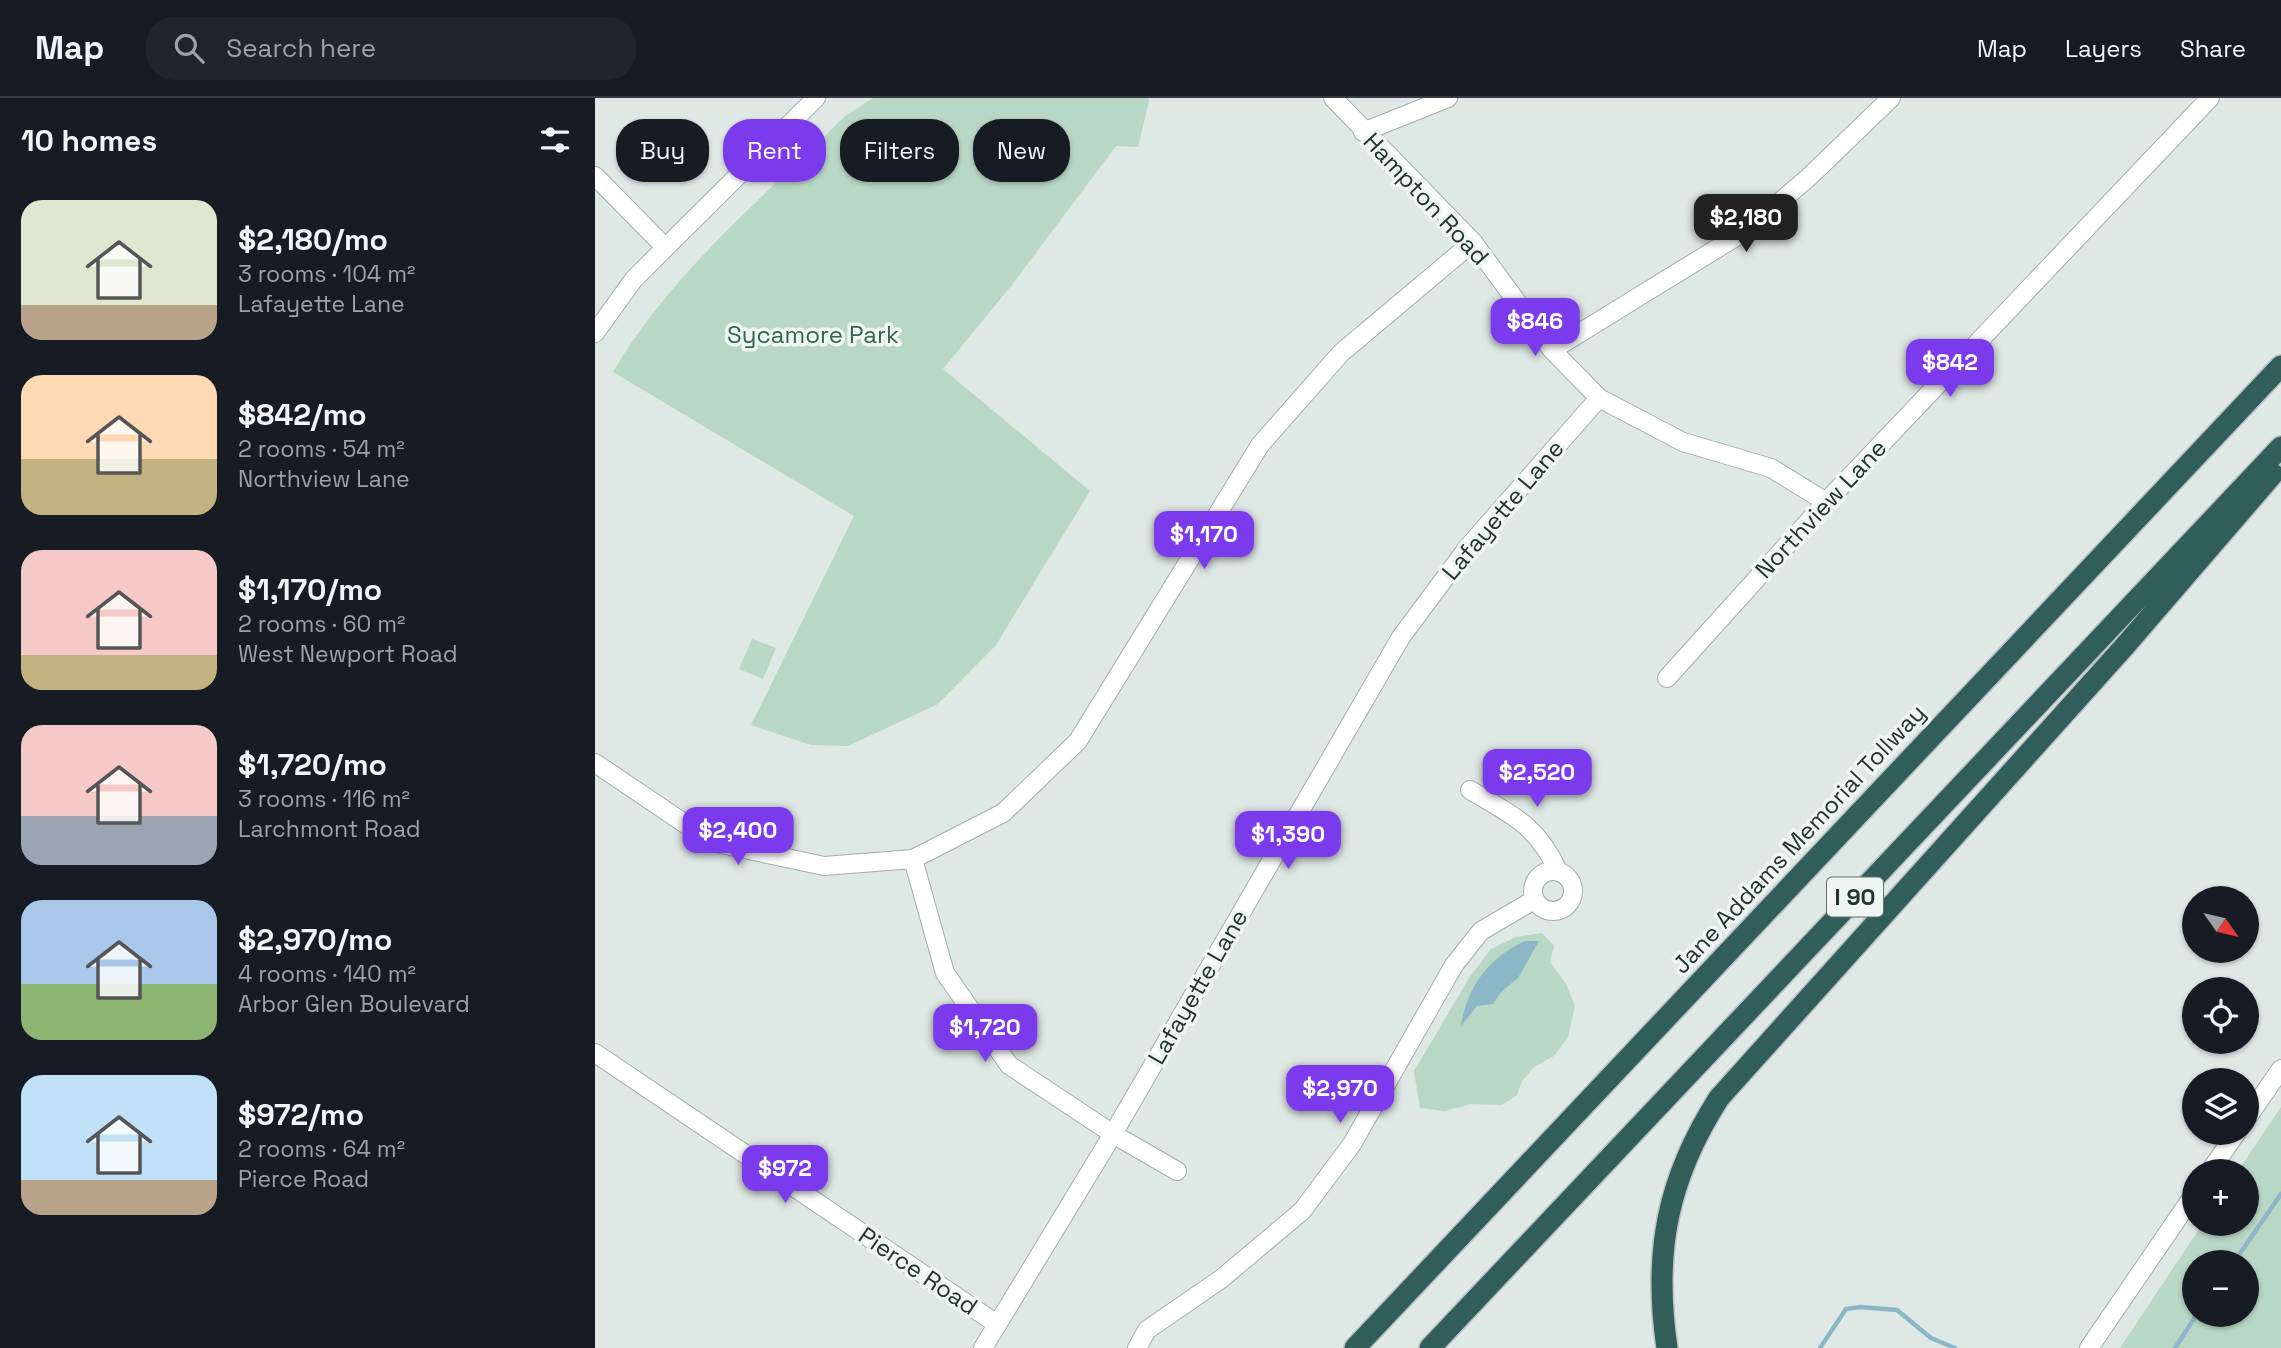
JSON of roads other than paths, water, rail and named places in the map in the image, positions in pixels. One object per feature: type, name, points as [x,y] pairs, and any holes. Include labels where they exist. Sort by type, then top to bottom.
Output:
[{"type":"highway","name":"Jane Addams Memorial Tollway","points":[[1355,1348],[2281,366]]},
{"type":"highway","name":"I 90","points":[[1430,1348],[2281,447]]},
{"type":"highway","points":[[1667,1348],[1660,1289],[1666,1217],[1682,1166],[1719,1098],[2124,648],[2281,465]]},
{"type":"highway","points":[[1337,1348],[1418,1281]]},
{"type":"street","points":[[595,333],[634,279],[816,98]]},
{"type":"street","name":"Hampton Road","points":[[1333,98],[1363,132],[1473,242],[1552,350],[1599,398],[1683,442],[1771,468],[1826,502]]},
{"type":"street","points":[[1363,132],[1448,98]]},
{"type":"street","points":[[1552,350],[1747,230],[1809,177],[1891,98]]},
{"type":"street","name":"Northview Lane","points":[[1667,678],[1826,502],[2210,98]]},
{"type":"street","points":[[595,176],[665,247]]},
{"type":"street","points":[[595,763],[712,842],[824,866],[913,859],[1003,813],[1077,741],[1260,445],[1341,353],[1473,242]]},
{"type":"street","name":"Lafayette Lane","points":[[983,1348],[1113,1134],[1401,637],[1468,547],[1599,398]]},
{"type":"street","points":[[1470,790],[1532,829],[1549,851],[1558,871],[1572,885],[1572,900],[1568,906],[1550,912],[1534,900],[1533,886],[1536,880],[1548,871],[1558,871]]},
{"type":"street","points":[[913,859],[945,972],[1009,1065],[1113,1134],[1177,1171]]},
{"type":"street","points":[[1137,1348],[1147,1330],[1221,1279],[1302,1211],[1352,1144],[1454,965],[1481,931],[1534,900]]},
{"type":"street","name":"Pierce Road","points":[[595,1053],[997,1324]]},
{"type":"street","points":[[2259,1101],[2281,1069]]},
{"type":"street","points":[[2089,1348],[2182,1212]]},
{"type":"water","points":[[1525,941],[1539,941],[1518,978],[1501,992],[1493,1004],[1477,1006],[1461,1026],[1468,999],[1482,975],[1501,956]]},
{"type":"waterway","points":[[2242,1250],[2281,1194]]},
{"type":"waterway","points":[[1820,1348],[1846,1309],[1860,1307],[1897,1310],[1931,1338],[1955,1348]]},
{"type":"waterway","points":[[2175,1348],[2189,1327]]},
{"type":"park label","name":"Sycamore Park","points":[[813,335]]}]
